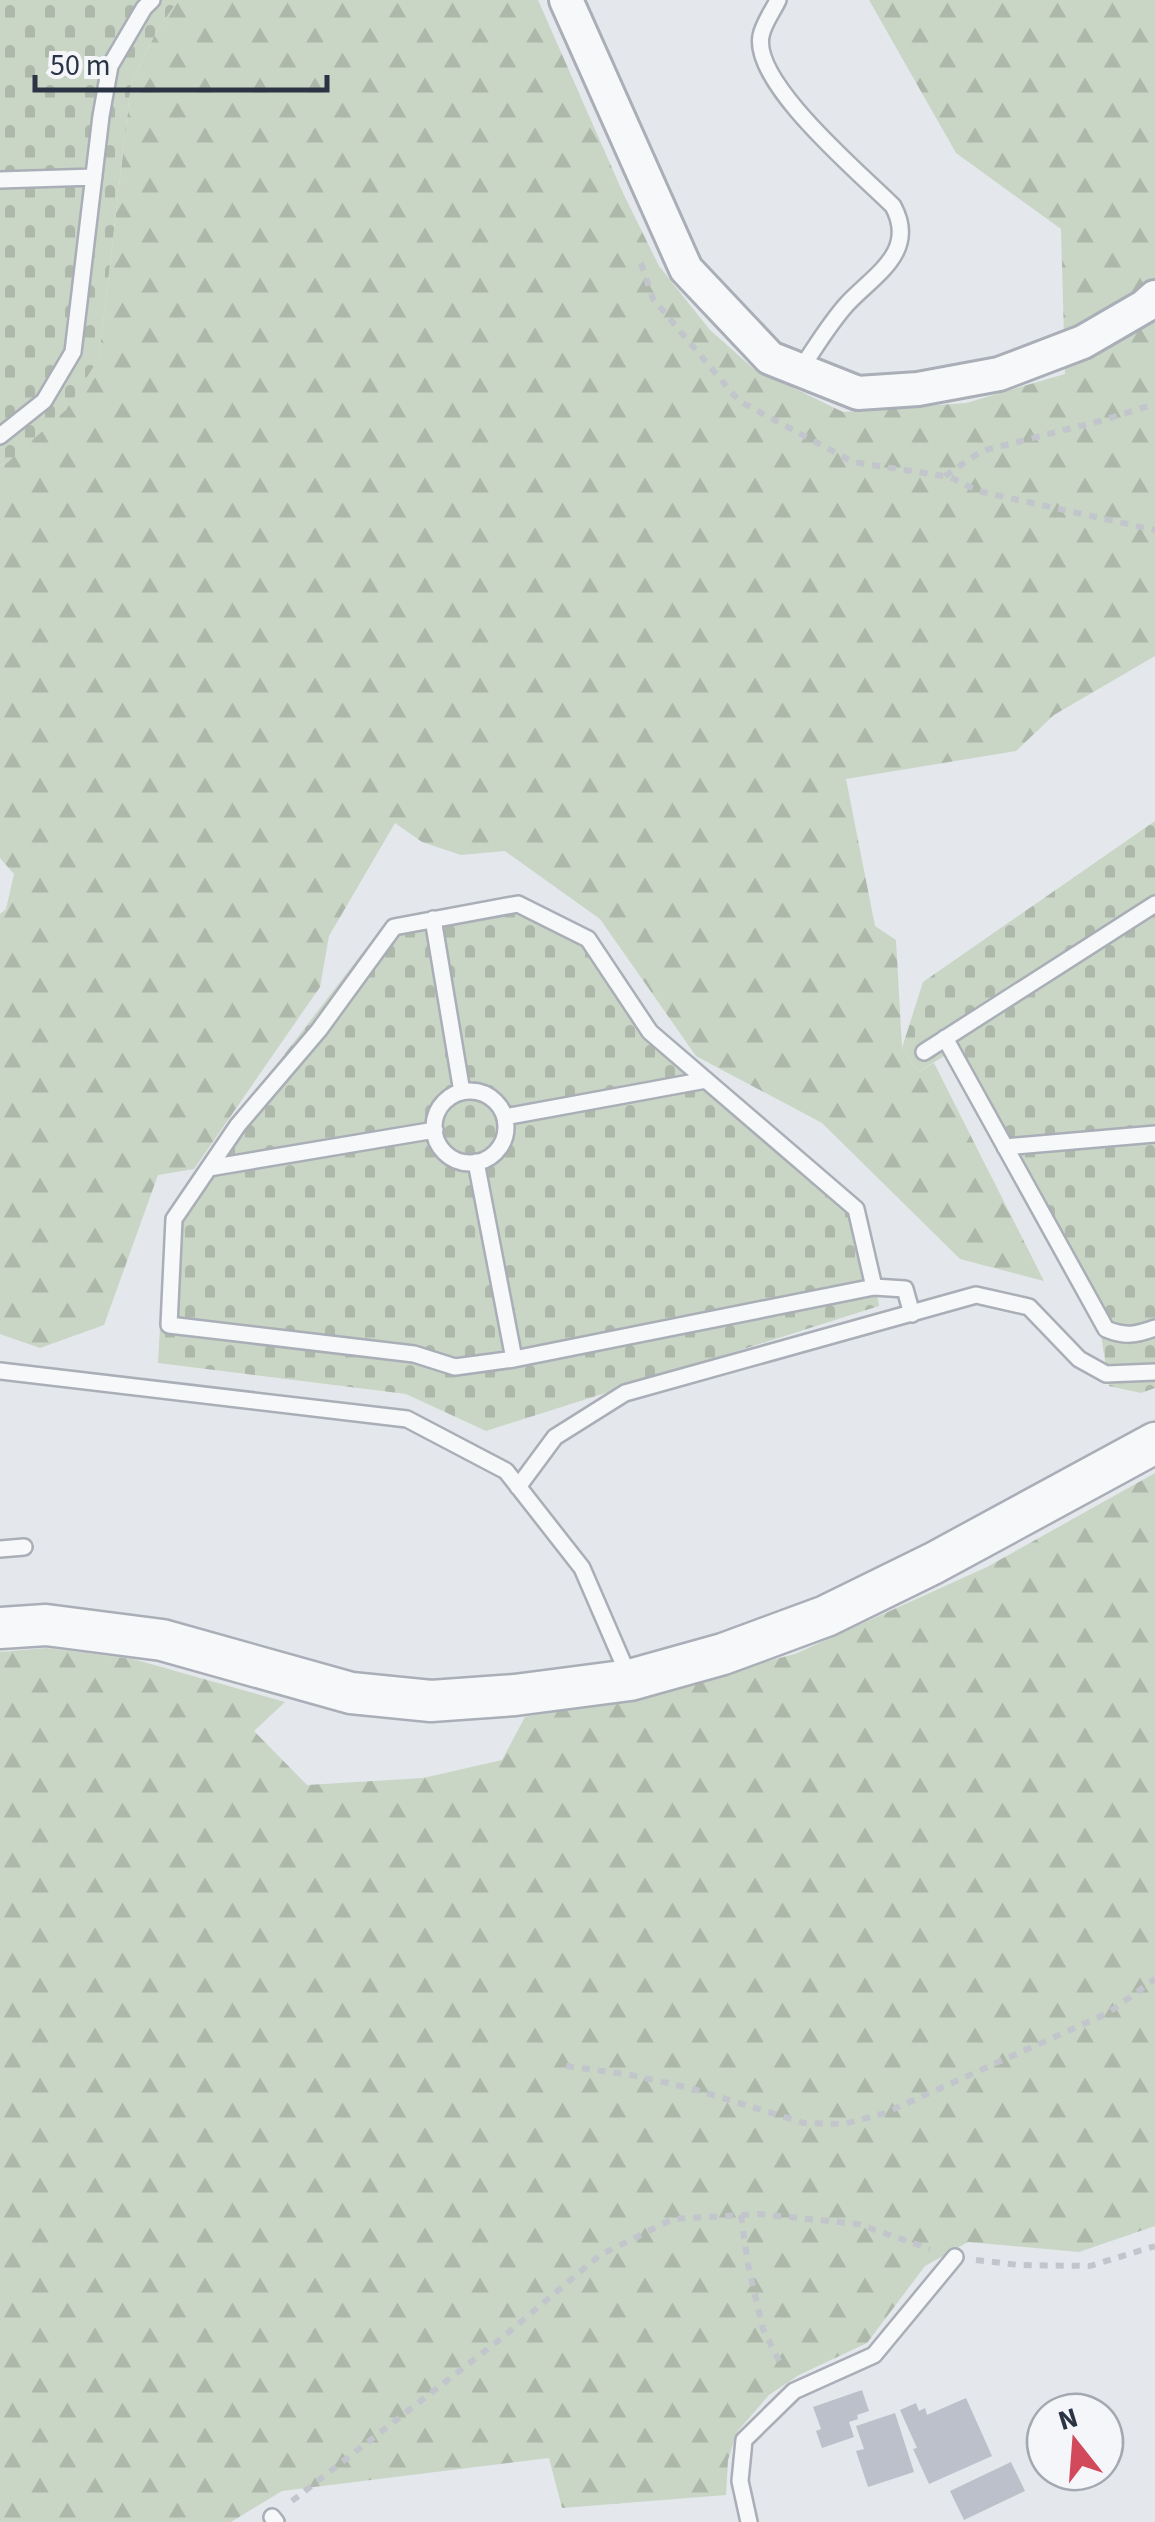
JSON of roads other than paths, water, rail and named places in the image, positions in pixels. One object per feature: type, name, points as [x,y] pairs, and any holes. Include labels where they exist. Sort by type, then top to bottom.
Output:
[{"type":"street","points":[[566,0],[686,269],[770,358],[858,394],[918,389],[999,374],[1083,342],[1155,297]]},
{"type":"street","points":[[0,1628],[46,1624],[162,1640],[351,1693],[431,1701],[630,1680],[723,1654],[826,1616],[934,1563],[1155,1444]]},
{"type":"lane","points":[[0,436],[44,401],[73,352],[110,66],[152,0]]},
{"type":"lane","points":[[778,0],[761,35],[762,60],[796,110],[893,206],[900,220],[900,241],[894,258],[844,307],[800,370]]},
{"type":"lane","points":[[0,180],[94,177]]},
{"type":"lane","points":[[874,1287],[856,1209],[650,1032],[588,939],[518,904],[394,927],[319,1030],[238,1125],[174,1219],[169,1324],[414,1354],[455,1367],[514,1359],[874,1287],[905,1289],[912,1314]]},
{"type":"lane","points":[[924,1052],[1155,904]]},
{"type":"lane","points":[[433,919],[462,1092]]},
{"type":"lane","points":[[944,1038],[1106,1329],[1121,1336],[1155,1328]]},
{"type":"lane","points":[[505,1118],[706,1080]]},
{"type":"lane","points":[[475,1090],[486,1094],[505,1118],[506,1136],[492,1156],[470,1163],[448,1155],[440,1147],[435,1130],[437,1113],[452,1096],[475,1090]]},
{"type":"lane","points":[[209,1168],[435,1130]]},
{"type":"lane","points":[[1005,1147],[1155,1134]]},
{"type":"lane","points":[[476,1162],[514,1359]]},
{"type":"lane","points":[[518,1487],[556,1438],[625,1393],[976,1295],[1029,1307],[1078,1359],[1106,1374],[1155,1372]]},
{"type":"lane","points":[[0,1371],[407,1419],[506,1471],[582,1568],[630,1680]]},
{"type":"lane","points":[[0,1550],[24,1547]]},
{"type":"lane","points":[[749,2522],[740,2480],[744,2440],[794,2391],[874,2355],[955,2257]]}]
